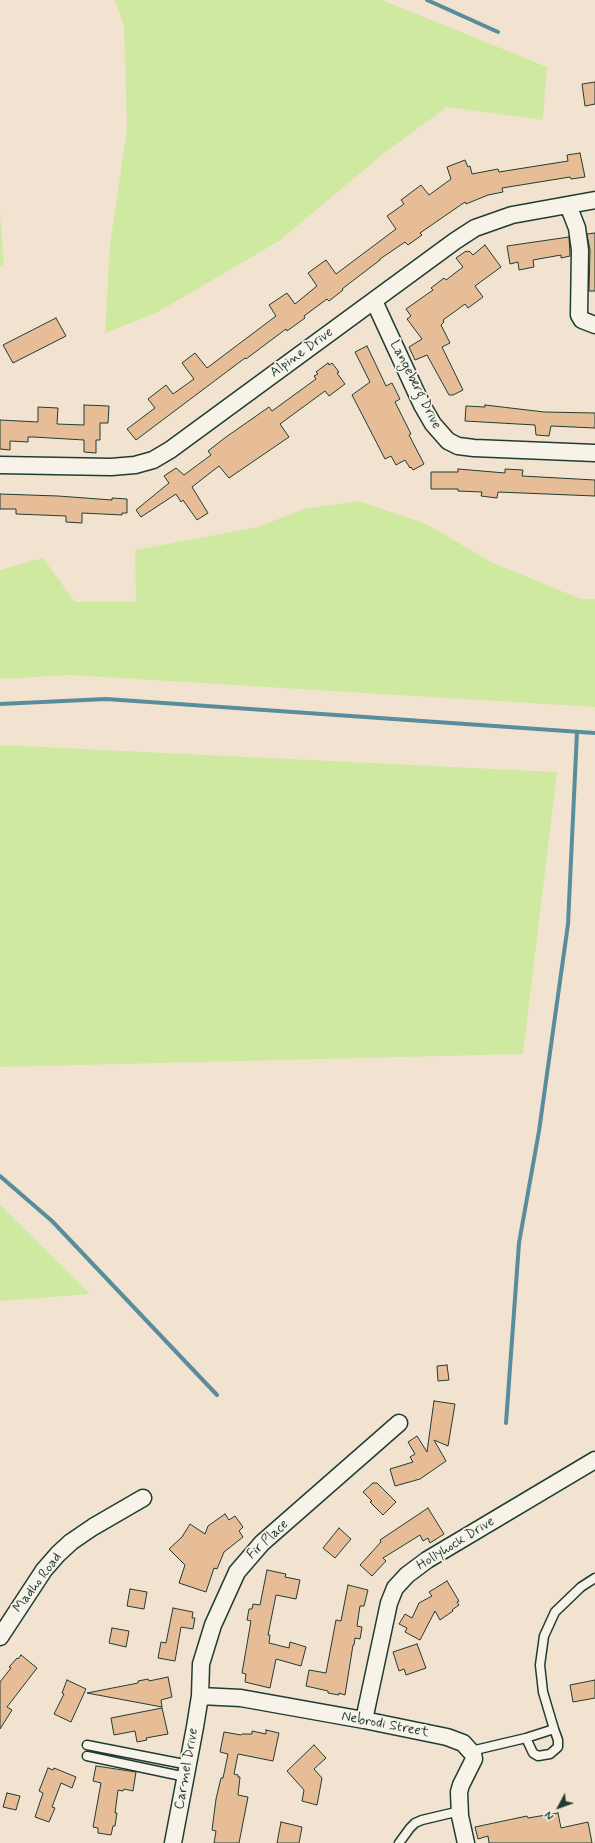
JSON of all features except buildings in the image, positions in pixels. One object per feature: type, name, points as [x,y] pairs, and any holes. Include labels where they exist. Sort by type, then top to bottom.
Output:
[{"type":"street","name":"Alpine Drive","points":[[0,465],[111,467],[135,465],[152,460],[170,450],[455,241],[475,228],[512,215],[595,200]]},
{"type":"street","points":[[568,205],[576,228],[580,250],[579,315],[582,320],[595,325]]},
{"type":"street","name":"Langeberg Drive","points":[[374,301],[432,424],[448,441],[458,446],[474,448],[595,453]]},
{"type":"street","name":"Fir Place","points":[[200,1696],[201,1664],[205,1647],[225,1596],[237,1572],[262,1543],[399,1423]]},
{"type":"street","name":"Hollyhock Drive","points":[[364,1720],[389,1603],[395,1588],[407,1575],[427,1560],[595,1460]]},
{"type":"street","name":"Madho Road","points":[[0,1637],[44,1570],[58,1554],[71,1542],[93,1527],[143,1498]]},
{"type":"street","name":"Nebrodi Street","points":[[200,1696],[241,1698],[364,1720],[447,1737],[463,1743],[471,1751]]},
{"type":"street","name":"Carmel Drive","points":[[173,1843],[188,1771],[200,1696]]},
{"type":"street","points":[[466,1843],[460,1811],[459,1792],[474,1759],[471,1751]]},
{"type":"lane","points":[[526,1738],[533,1753],[538,1756],[550,1754],[558,1746],[558,1740],[543,1692],[540,1665],[544,1636],[555,1612],[581,1587],[595,1578]]},
{"type":"lane","points":[[471,1751],[526,1738],[554,1729]]},
{"type":"lane","points":[[87,1745],[188,1771]]},
{"type":"lane","points":[[87,1756],[188,1771]]},
{"type":"lane","points":[[399,1843],[410,1828],[416,1823],[422,1820],[460,1811]]},
{"type":"green space","points":[[115,0],[382,0],[547,67],[543,120],[447,107],[383,154],[279,241],[156,313],[105,333],[110,244],[127,130],[124,27]]},
{"type":"green space","points":[[0,212],[4,267],[4,268],[0,266]]},
{"type":"green space","points":[[359,501],[426,524],[493,563],[581,599],[595,599],[595,707],[70,675],[0,679],[0,570],[43,558],[75,602],[136,602],[135,550],[258,527],[304,509]]},
{"type":"green space","points":[[0,745],[557,772],[523,1054],[0,1067]]},
{"type":"green space","points":[[0,1205],[90,1294],[0,1301]]},
{"type":"waterway","points":[[427,0],[498,32]]},
{"type":"waterway","points":[[0,704],[106,699],[595,733]]},
{"type":"waterway","points":[[506,1423],[519,1243],[539,1131],[568,924],[577,732]]},
{"type":"waterway","points":[[0,1176],[52,1221],[217,1395]]}]
